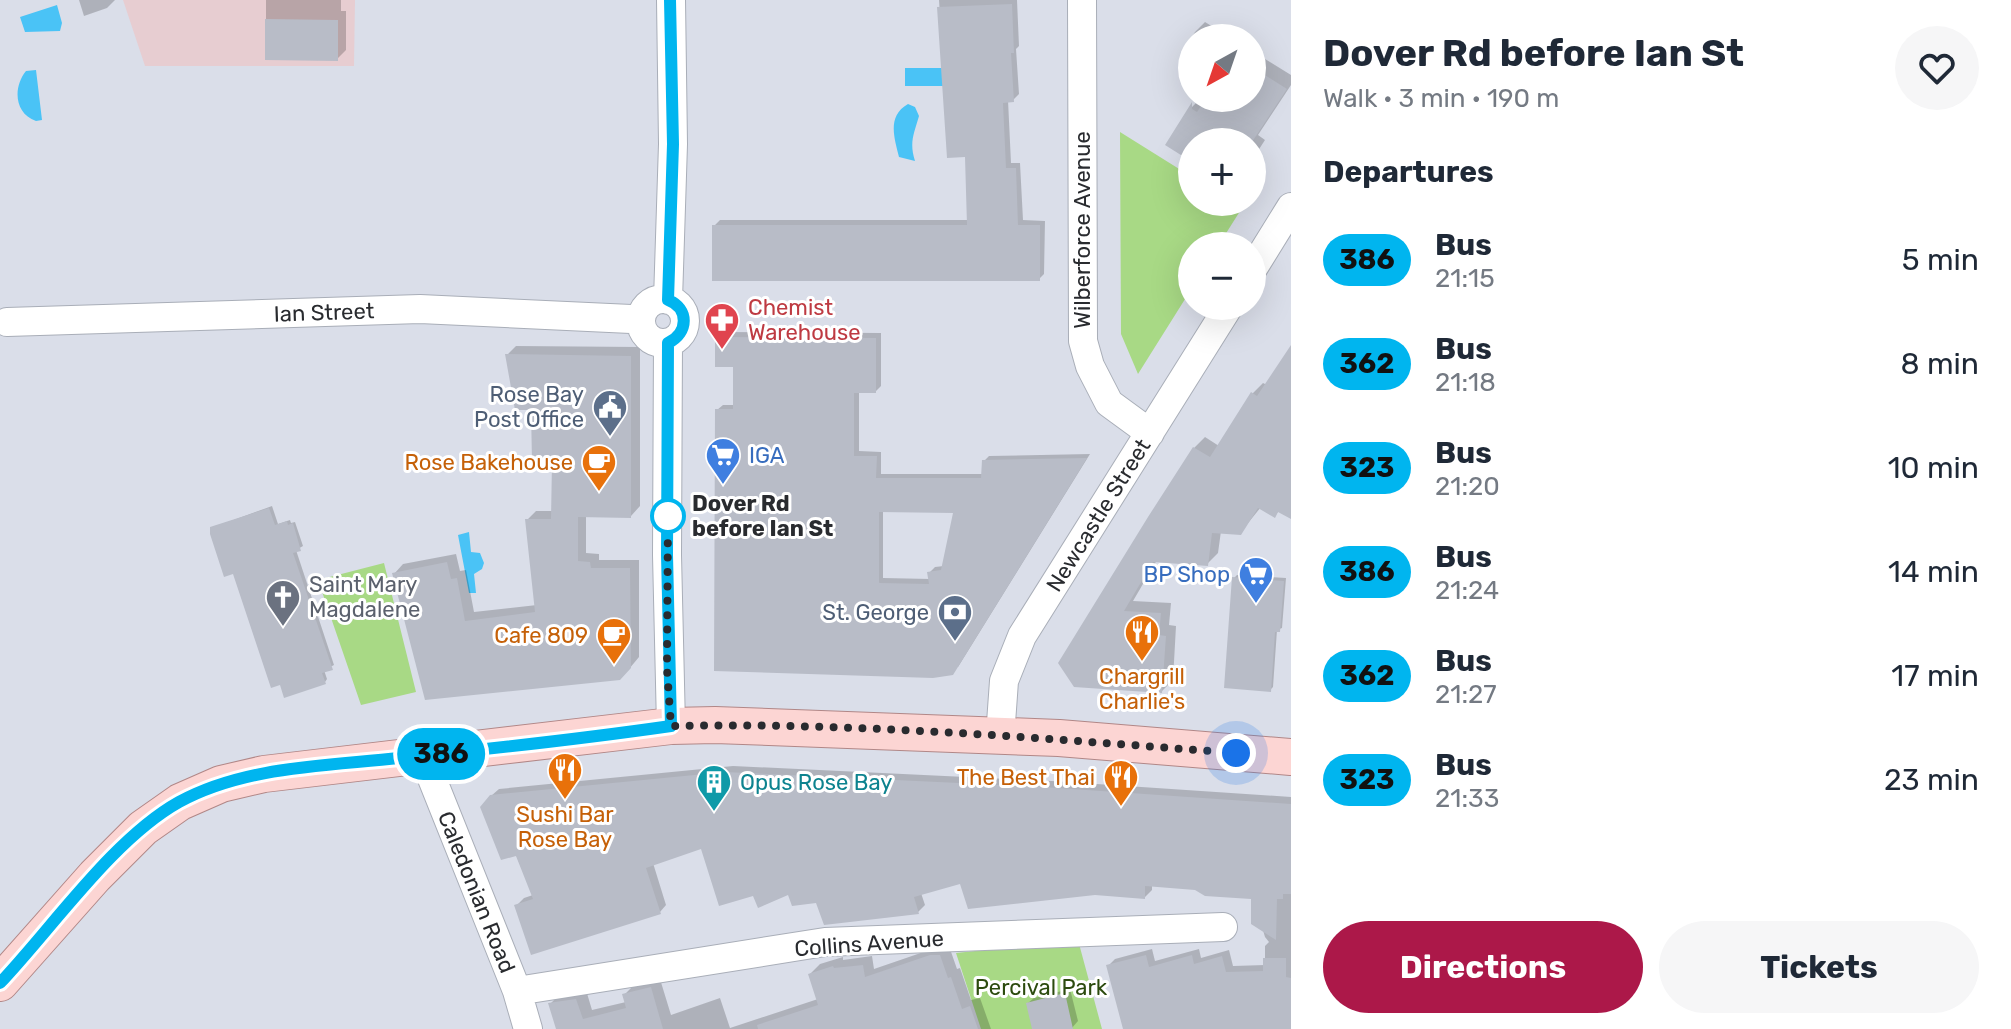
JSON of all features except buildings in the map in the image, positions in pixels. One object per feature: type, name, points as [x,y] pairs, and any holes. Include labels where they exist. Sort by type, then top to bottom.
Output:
[{"type":"main road","points":[[0,983],[95,876],[143,828],[180,802],[221,784],[264,774],[671,726],[770,726],[1059,738],[1291,757]]},
{"type":"street","points":[[668,300],[673,131],[671,0]]},
{"type":"street","name":"Wilberforce Avenue","points":[[1082,0],[1083,341],[1090,366],[1109,403],[1150,433]]},
{"type":"street","points":[[1266,247],[1291,207]]},
{"type":"street","points":[[661,299],[668,300],[681,310],[685,322],[680,335],[668,343],[653,341],[640,322],[648,304],[661,299]]},
{"type":"street","name":"Ian Street","points":[[7,322],[420,309],[631,319],[640,322]]},
{"type":"street","name":"Newcastle Street","points":[[1000,737],[1004,681],[1022,636],[1220,320]]},
{"type":"street","points":[[668,343],[667,569],[671,726]]},
{"type":"street","name":"Caledonian Road","points":[[423,756],[517,991],[528,1029]]},
{"type":"street","name":"Collins Avenue","points":[[517,991],[825,942],[1223,927]]},
{"type":"shaded area","points":[[123,0],[355,0],[354,66],[145,66]]},
{"type":"green space","points":[[1120,132],[1178,168],[1178,216],[1237,216],[1227,232],[1178,232],[1178,310],[1138,374],[1121,334]]},
{"type":"green space","points":[[384,563],[416,692],[361,705],[318,580]]},
{"type":"green space","name":"Percival Park","points":[[1078,940],[1102,1029],[981,1029],[956,953]]},
{"type":"water","points":[[57,5],[62,23],[60,31],[25,32],[20,17]]},
{"type":"water","points":[[905,68],[943,68],[943,86],[905,86]]},
{"type":"water","points":[[36,70],[42,120],[36,121],[23,112],[18,92],[26,71]]},
{"type":"water","points":[[908,104],[915,107],[919,116],[912,143],[915,161],[899,157],[894,135],[897,115]]},
{"type":"water","points":[[469,532],[471,552],[480,553],[484,563],[482,569],[474,574],[476,593],[469,593],[458,535]]},
{"type":"bus line","name":"386","points":[[0,983],[95,876],[143,828],[180,802],[221,784],[313,767],[671,726],[667,669],[668,343],[680,335],[685,322],[681,310],[668,300],[673,144],[670,0]]},
{"type":"place","name":"Chemist Warehouse","points":[[722,351]]},
{"type":"place","name":"Rose Bay Post Office","points":[[610,438]]},
{"type":"place","name":"IGA","points":[[723,486]]},
{"type":"place","name":"Rose Bakehouse","points":[[599,493]]},
{"type":"place","name":"Dover Rd before Ian St","points":[[668,516]]},
{"type":"place","name":"BP Shop","points":[[1256,605]]},
{"type":"place","name":"Saint Mary Magdalene","points":[[283,628]]},
{"type":"place","name":"St. George","points":[[955,643]]},
{"type":"place","name":"Chargrill Charlie's","points":[[1142,663]]},
{"type":"place","name":"Cafe 809","points":[[614,666]]},
{"type":"place","name":"Sushi Bar Rose Bay","points":[[565,801]]},
{"type":"place","name":"The Best Thai","points":[[1121,808]]},
{"type":"place","name":"Opus Rose Bay","points":[[714,813]]},
{"type":"route","points":[[668,516],[668,508],[667,669],[671,726],[770,726],[1059,738],[1236,753]]}]
